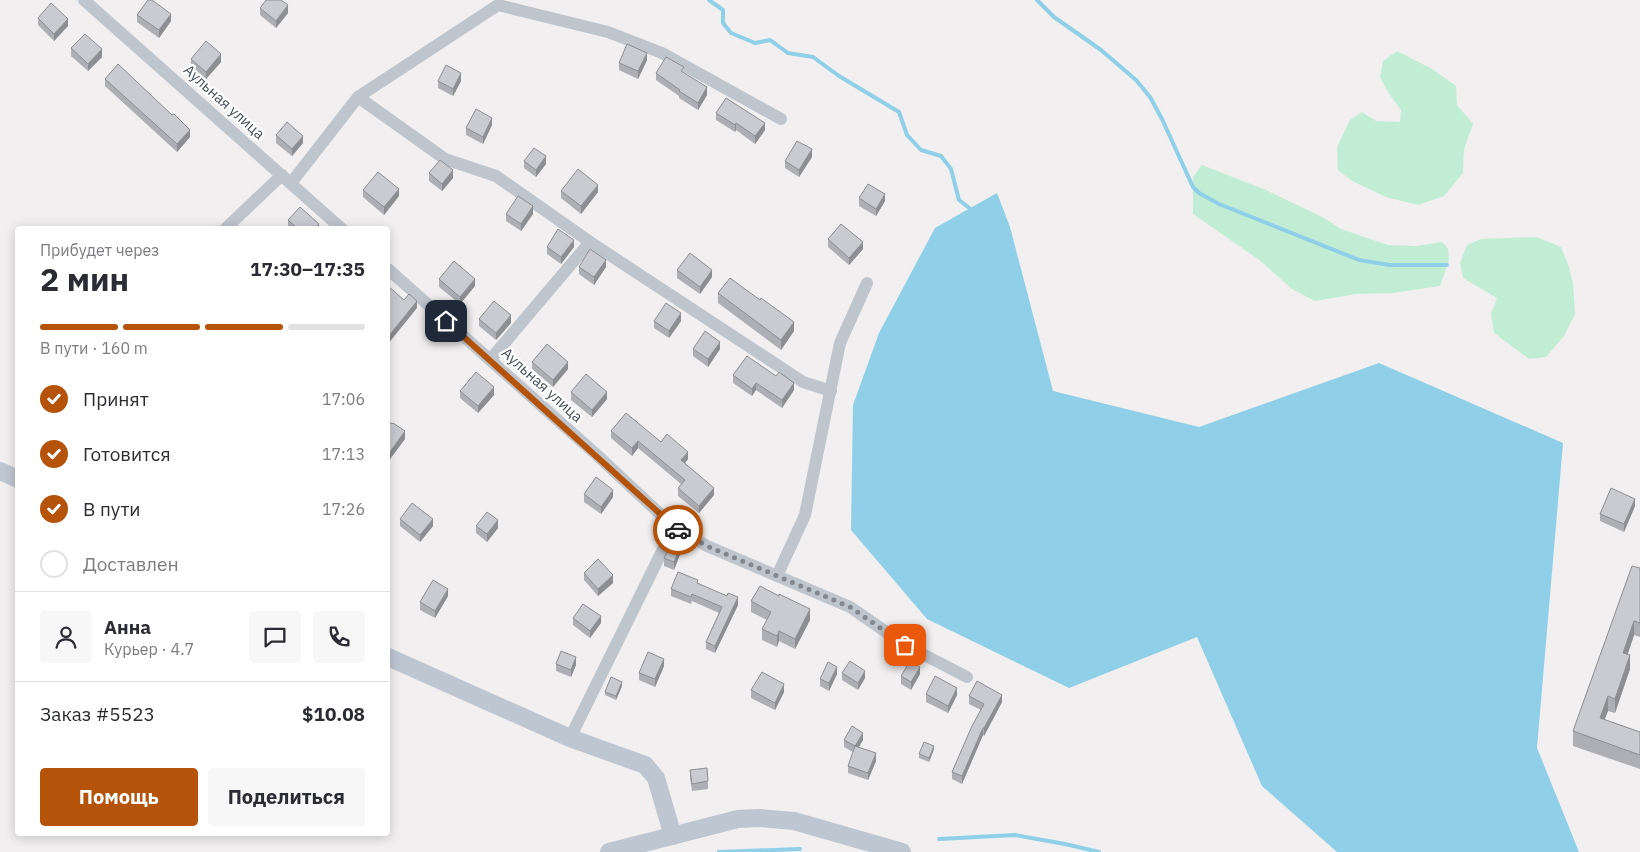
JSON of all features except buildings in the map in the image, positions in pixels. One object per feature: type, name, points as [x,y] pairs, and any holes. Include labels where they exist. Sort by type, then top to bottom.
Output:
[{"type":"street","name":"Аульная улица","points":[[84,0],[339,226]]},
{"type":"street","points":[[229,226],[286,179],[358,97],[498,5],[608,32],[662,53],[781,119]]},
{"type":"street","points":[[358,97],[445,159],[496,176],[590,242],[803,382],[831,391]]},
{"type":"street","points":[[490,360],[590,242]]},
{"type":"street","name":"Аульная улица","points":[[390,271],[598,456],[674,527],[707,546],[850,607],[905,645],[967,677]]},
{"type":"street","points":[[777,576],[805,515],[840,343],[867,283]]},
{"type":"street","points":[[0,471],[15,478]]},
{"type":"street","points":[[570,738],[674,527]]},
{"type":"street","points":[[390,658],[570,738],[645,765],[656,778],[674,836]]},
{"type":"street","points":[[609,852],[738,819],[778,818],[902,852]]},
{"type":"green space","points":[[1397,51],[1432,69],[1456,86],[1457,105],[1473,124],[1464,149],[1463,173],[1444,196],[1418,205],[1386,197],[1352,181],[1338,170],[1337,147],[1350,120],[1362,112],[1376,121],[1400,122],[1401,110],[1380,77],[1383,61]]},
{"type":"green space","points":[[1202,165],[1266,190],[1324,218],[1341,229],[1388,245],[1416,246],[1442,242],[1448,249],[1449,260],[1440,286],[1393,293],[1356,294],[1315,301],[1292,289],[1258,259],[1193,214],[1193,177]]},
{"type":"green space","points":[[1536,237],[1561,247],[1573,284],[1575,314],[1564,336],[1546,357],[1529,359],[1494,333],[1491,314],[1497,298],[1463,278],[1460,263],[1467,245],[1481,239]]},
{"type":"water","points":[[997,193],[1010,227],[1053,391],[1199,427],[1379,363],[1563,443],[1537,748],[1579,852],[1337,852],[1262,786],[1197,637],[1069,688],[927,619],[851,530],[853,405],[879,333],[935,228]]},
{"type":"waterway","points":[[709,0],[723,10],[723,23],[731,33],[755,43],[770,40],[788,53],[813,57],[839,76],[899,112],[907,135],[921,150],[941,156],[951,169],[959,200],[973,211]]},
{"type":"waterway","points":[[1037,0],[1054,17],[1101,50],[1136,80],[1150,97],[1193,187],[1199,193],[1219,204],[1359,260],[1390,265],[1447,265]]},
{"type":"waterway","points":[[939,839],[1015,835],[1099,852]]},
{"type":"waterway","points":[[719,852],[800,849]]},
{"type":"way so far","points":[[678,530],[707,546],[850,607],[905,645]]},
{"type":"route","points":[[446,321],[678,530]]}]
